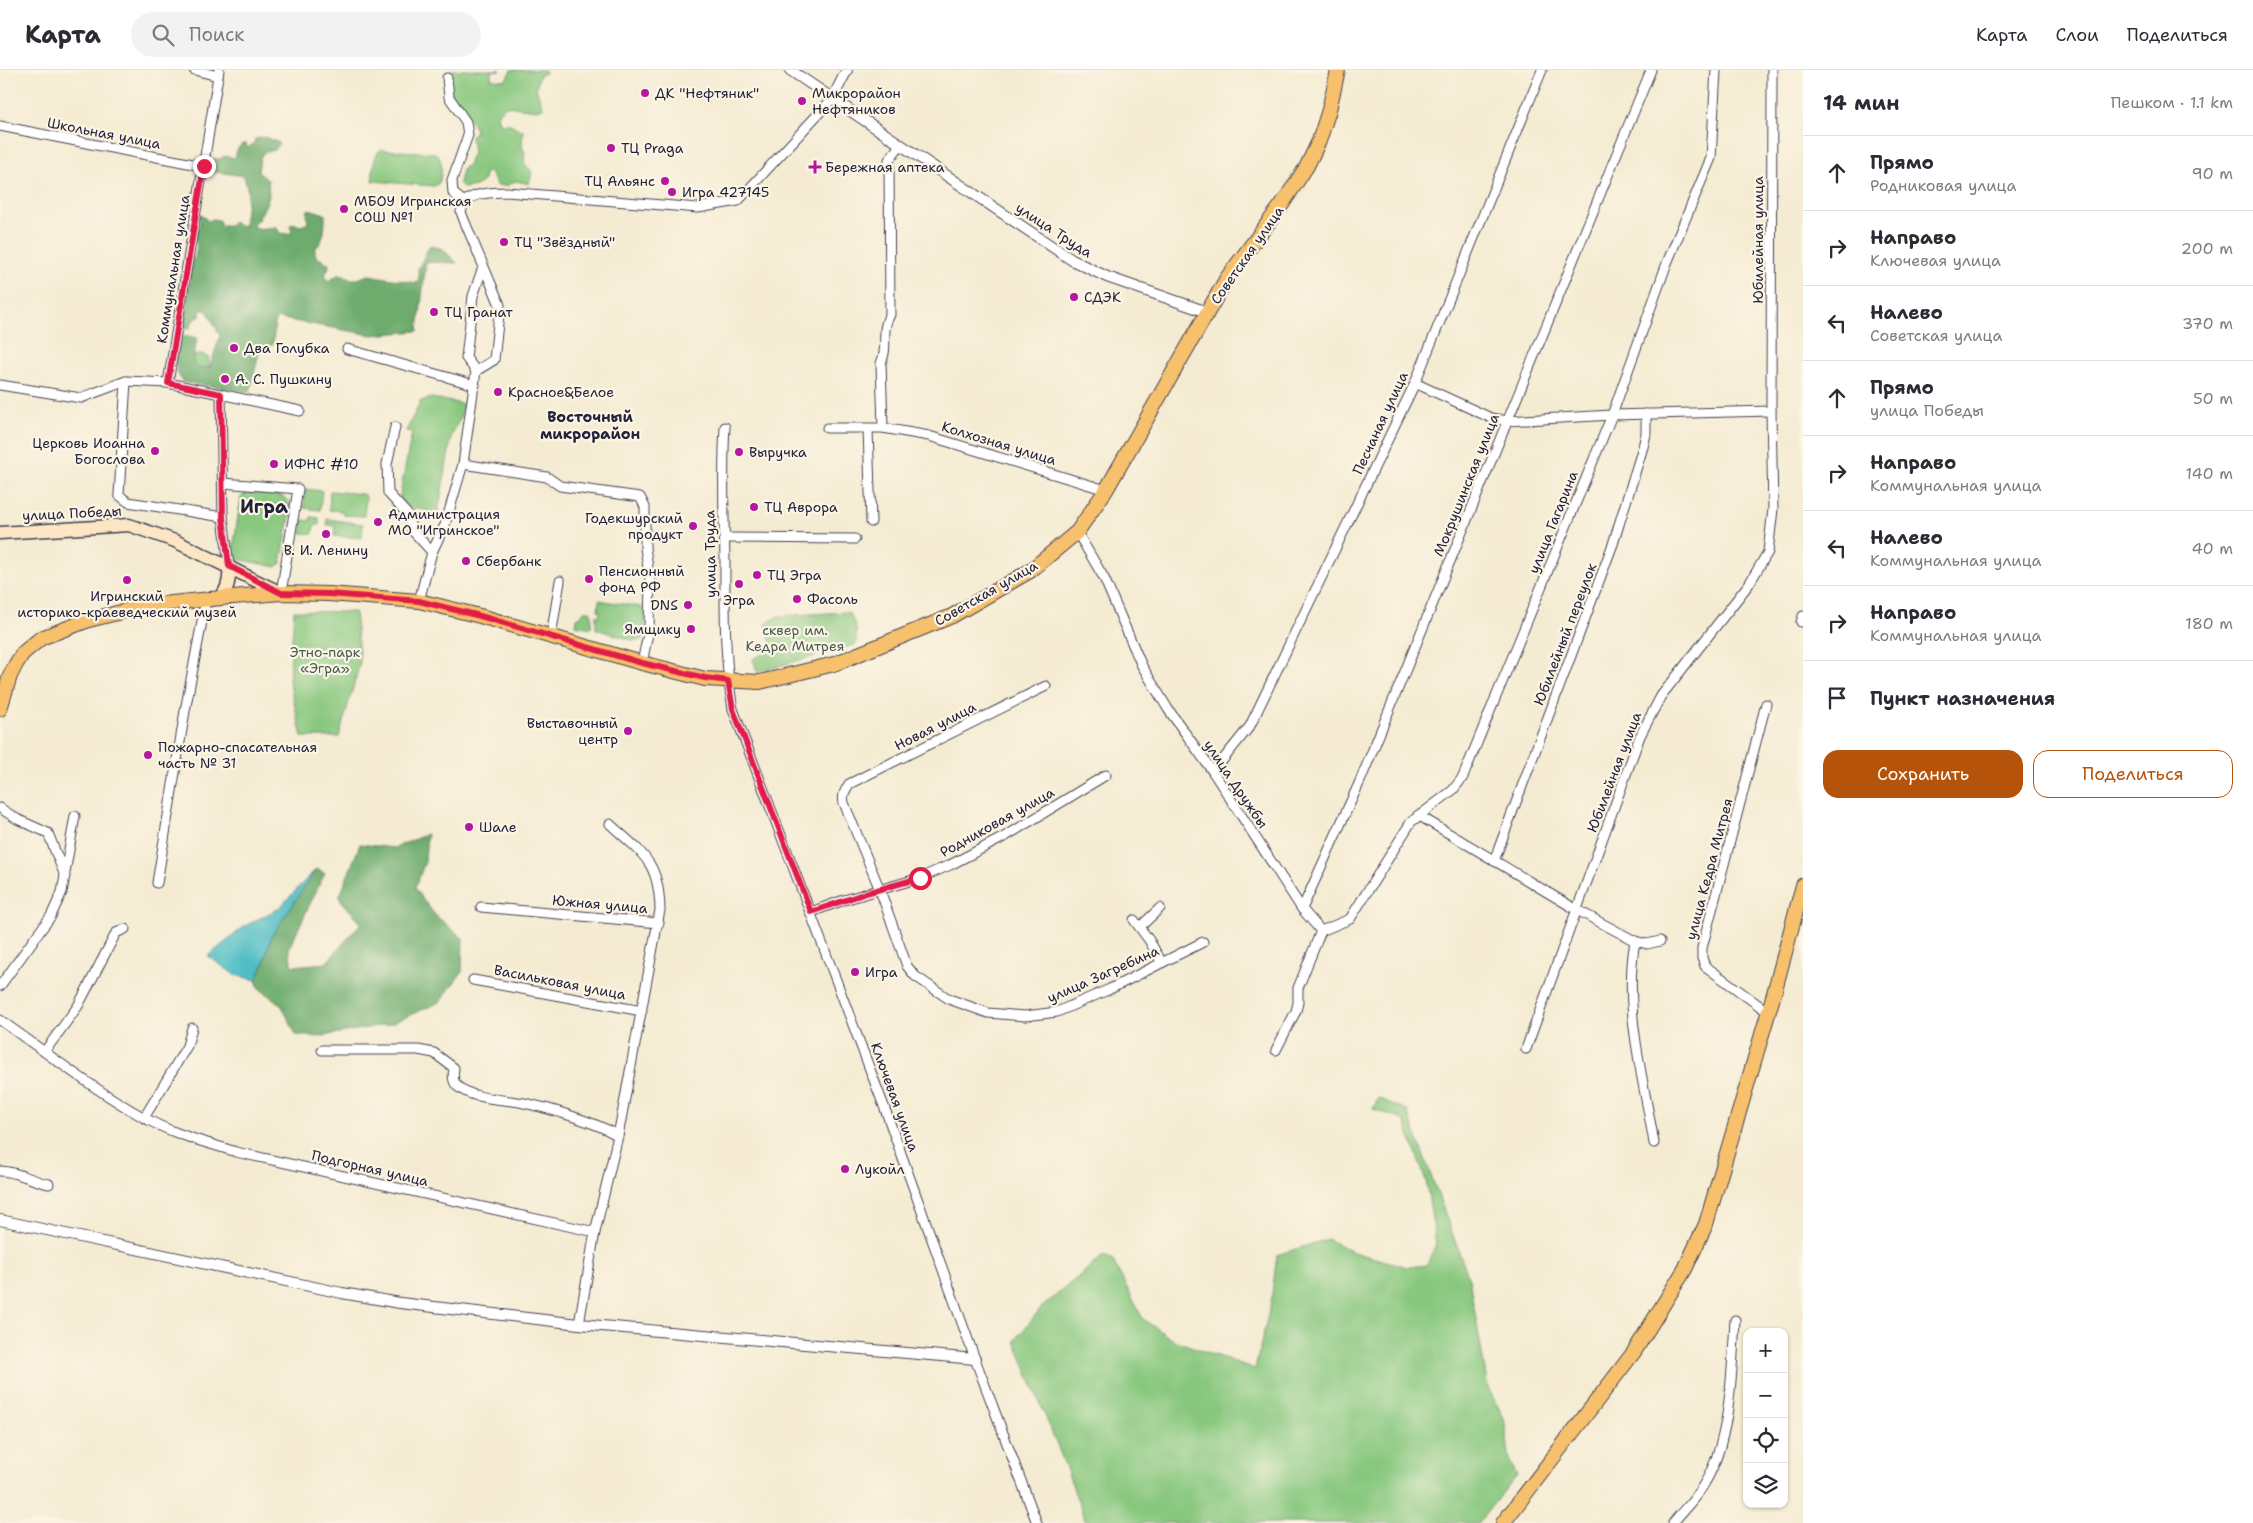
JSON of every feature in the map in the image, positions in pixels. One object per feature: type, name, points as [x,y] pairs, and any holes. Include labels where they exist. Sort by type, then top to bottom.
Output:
[{"type":"main road","name":"Советская улица","points":[[0,709],[10,676],[16,664],[23,654],[41,638],[89,620],[125,611],[162,604],[221,598],[281,593],[329,594],[419,601],[551,636],[642,663],[705,678],[760,682],[834,664],[952,616],[1030,571],[1078,532],[1106,490],[1227,278],[1283,203],[1307,166],[1319,141],[1329,110],[1338,70]]},
{"type":"main road","name":"улица Победы","points":[[0,533],[129,525],[168,538],[229,566],[281,593]]},
{"type":"main road","points":[[221,598],[230,578],[229,566]]},
{"type":"main road","points":[[1503,1523],[1634,1352],[1685,1269],[1709,1215],[1803,885]]},
{"type":"street","points":[[194,70],[218,73]]},
{"type":"street","name":"улица Труда","points":[[790,70],[1072,260],[1107,277],[1207,312]]},
{"type":"street","points":[[476,371],[494,360],[500,305],[461,212],[464,202],[468,198],[486,193],[507,192],[698,208],[738,201],[832,99],[848,70]]},
{"type":"street","name":"Песчаная улица","points":[[1213,772],[1250,726],[1415,383],[1542,70]]},
{"type":"street","name":"Мокрушинская улица","points":[[1302,910],[1361,779],[1651,70]]},
{"type":"street","name":"улица Гагарина","points":[[1321,931],[1350,919],[1411,822],[1453,790],[1463,777],[1612,415],[1667,263],[1710,158],[1716,70]]},
{"type":"street","name":"Юбилейная улица","points":[[1526,1049],[1640,736],[1651,713],[1671,682],[1750,584],[1768,552],[1773,509],[1771,411],[1772,70]]},
{"type":"street","name":"Коммунальная улица","points":[[168,383],[218,73]]},
{"type":"street","points":[[447,78],[449,97],[466,122],[468,135],[452,180],[453,194],[464,202]]},
{"type":"street","name":"Школьная улица","points":[[0,126],[204,166]]},
{"type":"street","points":[[883,428],[881,363],[886,354],[886,322],[890,315],[889,160],[900,144]]},
{"type":"street","points":[[419,601],[432,552],[444,525],[463,464],[476,371],[466,358],[472,296],[483,267]]},
{"type":"street","points":[[347,349],[474,384]]},
{"type":"street","points":[[126,381],[119,495],[128,502],[223,517]]},
{"type":"street","points":[[0,385],[81,398],[126,381],[168,383],[300,411]]},
{"type":"street","points":[[1415,383],[1491,418],[1507,421],[1612,415],[1771,411]]},
{"type":"street","points":[[221,394],[223,517],[229,566]]},
{"type":"street","name":"Юбилейный переулок","points":[[1494,860],[1613,544],[1645,440],[1646,414]]},
{"type":"street","points":[[395,427],[387,464],[388,492],[408,515],[411,529],[432,552]]},
{"type":"street","name":"улица Труда","points":[[725,427],[722,478],[728,681]]},
{"type":"street","name":"Колхозная улица","points":[[827,428],[883,428],[929,436],[1106,490]]},
{"type":"street","points":[[868,429],[871,522]]},
{"type":"street","points":[[463,464],[547,477],[560,486],[640,497],[645,507],[645,548],[650,580],[649,629],[642,663]]},
{"type":"street","points":[[223,483],[298,489],[281,593]]},
{"type":"street","name":"улица Дружбы","points":[[1078,532],[1104,578],[1142,666],[1168,709],[1213,772],[1302,910],[1321,931]]},
{"type":"street","points":[[724,538],[855,539]]},
{"type":"street","points":[[551,636],[560,581]]},
{"type":"street","points":[[157,883],[182,726],[206,600]]},
{"type":"street","name":"Ключевая улица","points":[[728,681],[733,709],[885,1109],[975,1359],[1037,1523]]},
{"type":"street","name":"Новая улица","points":[[843,796],[849,784],[1046,686]]},
{"type":"street","name":"улица Кедра Митрея","points":[[1766,704],[1702,948],[1702,958],[1705,966],[1768,1012]]},
{"type":"street","name":"Родниковая улица","points":[[811,912],[844,900],[920,878],[950,865],[1006,836],[1106,774]]},
{"type":"street","name":"улица Загребина","points":[[843,796],[844,803],[880,890],[907,966],[915,976],[949,999],[988,1013],[1025,1016],[1057,1012],[1110,989],[1203,942]]},
{"type":"street","points":[[0,808],[17,819],[48,833],[65,876]]},
{"type":"street","points":[[1418,815],[1577,910],[1635,941],[1647,944],[1660,940]]},
{"type":"street","points":[[0,986],[58,904],[65,876],[75,816]]},
{"type":"street","name":"Южная улица","points":[[480,907],[659,923],[660,890],[651,864],[610,824]]},
{"type":"street","points":[[1160,908],[1137,923],[1162,963]]},
{"type":"street","points":[[579,1324],[595,1232],[618,1136],[659,923]]},
{"type":"street","points":[[45,1051],[78,1006],[116,933],[125,929]]},
{"type":"street","points":[[1276,1050],[1296,1011],[1298,988],[1321,931]]},
{"type":"street","points":[[1635,941],[1630,974],[1632,1016],[1654,1143]]},
{"type":"street","name":"Васильковая улица","points":[[473,980],[642,1012]]},
{"type":"street","name":"Подгорная улица","points":[[0,1020],[100,1092],[144,1118],[194,1139],[236,1152],[595,1232]]},
{"type":"street","points":[[144,1118],[187,1046],[192,1028]]},
{"type":"street","points":[[322,1050],[418,1050],[434,1053],[454,1068],[454,1082],[458,1087],[481,1097],[524,1103],[597,1125],[606,1128],[618,1136]]},
{"type":"street","points":[[0,1171],[10,1171],[33,1181],[49,1184]]},
{"type":"street","points":[[0,1220],[342,1293],[400,1303],[579,1324],[975,1359]]},
{"type":"street","points":[[1673,1523],[1705,1484],[1720,1446],[1732,1382],[1735,1320]]},
{"type":"green space","points":[[452,70],[501,70],[491,71],[491,79],[506,80],[511,70],[545,70],[546,72],[539,76],[536,88],[543,108],[537,110],[507,106],[497,116],[499,123],[510,124],[523,131],[524,163],[532,172],[529,184],[516,181],[506,186],[497,185],[490,172],[485,173],[484,180],[476,186],[464,188],[459,183],[462,170],[469,164],[473,154],[471,136],[476,131],[473,124],[466,118],[464,108],[454,105],[448,83],[448,74]]},
{"type":"green space","points":[[265,137],[279,143],[275,150],[263,153],[260,158],[258,172],[268,180],[269,195],[258,220],[252,225],[258,229],[276,227],[280,233],[288,234],[292,232],[290,226],[292,223],[301,226],[308,223],[307,211],[309,209],[325,214],[324,233],[321,242],[315,249],[315,255],[328,263],[329,267],[325,275],[328,281],[340,274],[351,279],[358,279],[368,275],[417,283],[419,280],[418,269],[430,245],[443,249],[457,263],[426,262],[418,331],[372,335],[277,318],[275,321],[273,345],[260,348],[250,392],[183,382],[177,372],[176,365],[176,351],[181,339],[185,335],[197,338],[193,363],[198,368],[210,367],[220,336],[205,310],[200,310],[200,317],[194,319],[189,329],[185,329],[182,324],[188,301],[186,290],[191,282],[189,278],[191,261],[195,257],[197,246],[195,237],[200,224],[199,215],[202,215],[208,221],[213,219],[219,220],[221,226],[230,225],[233,221],[242,227],[244,225],[248,191],[244,176],[216,172],[206,175],[205,166],[211,159],[219,159],[225,156],[235,158],[237,150],[242,144],[246,144],[248,148],[254,143],[255,139]]},
{"type":"green space","points":[[380,150],[435,153],[441,162],[439,183],[434,186],[373,181],[374,161]]},
{"type":"green space","points":[[202,354],[208,357],[211,367],[209,370],[195,371],[192,361],[195,356]]},
{"type":"green space","points":[[432,398],[463,404],[460,419],[452,434],[438,513],[410,507],[399,500],[412,432],[406,431],[421,401]]},
{"type":"green space","points":[[305,489],[322,491],[320,510],[304,508]]},
{"type":"green space","points":[[330,491],[363,494],[366,497],[364,516],[343,515],[343,511],[329,510]]},
{"type":"green space","points":[[250,492],[282,496],[289,504],[291,511],[281,563],[277,567],[237,559],[232,555],[241,497]]},
{"type":"green space","points":[[311,517],[319,518],[319,525],[314,525],[313,534],[301,533],[303,520],[310,521]]},
{"type":"green space","points":[[327,519],[363,524],[362,538],[334,536],[335,526],[327,525]]},
{"type":"green space","points":[[599,600],[641,607],[646,613],[644,637],[642,640],[632,640],[596,629],[596,616],[599,616],[600,612],[598,611]]},
{"type":"green space","name":"Этно-парк «Эгра»","points":[[294,611],[355,612],[360,663],[339,737],[302,737],[289,681]]},
{"type":"green space","points":[[584,611],[590,611],[592,615],[591,628],[576,625],[577,618]]},
{"type":"green space","name":"сквер им. Кедра Митрея","points":[[848,612],[856,628],[857,637],[855,645],[757,672],[753,659],[773,650],[766,624],[778,616]]},
{"type":"green space","points":[[427,834],[425,862],[415,888],[435,915],[463,938],[462,972],[440,1002],[390,1024],[318,1037],[296,1035],[282,1006],[259,988],[256,980],[264,963],[271,937],[316,869],[325,873],[289,948],[292,966],[326,963],[361,923],[339,898],[360,844],[394,848]]},
{"type":"green space","points":[[1378,1098],[1407,1110],[1469,1279],[1488,1388],[1504,1418],[1510,1462],[1517,1475],[1478,1523],[1086,1523],[1065,1465],[1015,1341],[1041,1308],[1103,1256],[1112,1259],[1143,1319],[1173,1340],[1255,1369],[1271,1302],[1277,1255],[1328,1239],[1353,1252],[1407,1267],[1427,1265],[1436,1244],[1426,1181],[1405,1122],[1373,1109]]},
{"type":"water","points":[[316,869],[271,937],[264,963],[256,980],[235,975],[208,956],[245,926],[279,908]]},
{"type":"place","name":"ДК \"Нефтяник\"","points":[[645,93]]},
{"type":"place","name":"Микрорайон Нефтяников","points":[[802,101]]},
{"type":"place","name":"ТЦ Praga","points":[[611,148]]},
{"type":"place","name":"Бережная аптека","points":[[815,167]]},
{"type":"place","name":"ТЦ Альянс","points":[[665,181]]},
{"type":"place","name":"Игра 427145","points":[[672,192]]},
{"type":"place","name":"МБОУ Игринская СОШ №1","points":[[344,209]]},
{"type":"place","name":"ТЦ \"Звёздный\"","points":[[504,242]]},
{"type":"place","name":"СДЭК","points":[[1074,297]]},
{"type":"place","name":"ТЦ Гранат","points":[[434,312]]},
{"type":"place","name":"Два Голубка","points":[[234,348]]},
{"type":"place","name":"А. С. Пушкину","points":[[225,379]]},
{"type":"place","name":"Красное&Белое","points":[[498,392]]},
{"type":"place","name":"Церковь Иоанна Богослова","points":[[155,451]]},
{"type":"place","name":"Выручка","points":[[739,452]]},
{"type":"place","name":"ИФНС #10","points":[[274,464]]},
{"type":"place","name":"ТЦ Аврора","points":[[754,507]]},
{"type":"place","name":"Администрация МО \"Игринское\"","points":[[378,522]]},
{"type":"place","name":"Годекшурский продукт","points":[[693,526]]},
{"type":"place","name":"В. И. Ленину","points":[[326,534]]},
{"type":"place","name":"Сбербанк","points":[[466,561]]},
{"type":"place","name":"ТЦ Эгра","points":[[757,575]]},
{"type":"place","name":"Пенсионный фонд РФ","points":[[589,579]]},
{"type":"place","name":"Игринский историко-краеведческий музей","points":[[127,580]]},
{"type":"place","name":"Эгра","points":[[739,584]]},
{"type":"place","name":"Фасоль","points":[[797,599]]},
{"type":"place","name":"DNS","points":[[688,605]]},
{"type":"place","name":"Ямщику","points":[[691,629]]},
{"type":"place","name":"Выставочный центр","points":[[628,731]]},
{"type":"place","name":"Пожарно-спасательная часть № 31","points":[[148,755]]},
{"type":"place","name":"Шале","points":[[469,827]]},
{"type":"place","name":"Игра","points":[[855,972]]},
{"type":"place","name":"Лукойл","points":[[845,1169]]},
{"type":"district","name":"Восточный микрорайон","points":[[590,426]]},
{"type":"district","name":"Игра","points":[[264,506]]},
{"type":"route","points":[[204,166],[168,383],[221,394],[223,517],[229,566],[281,593],[329,594],[419,601],[480,616],[642,663],[705,678],[728,681],[733,709],[811,912],[866,893],[920,878]]}]
